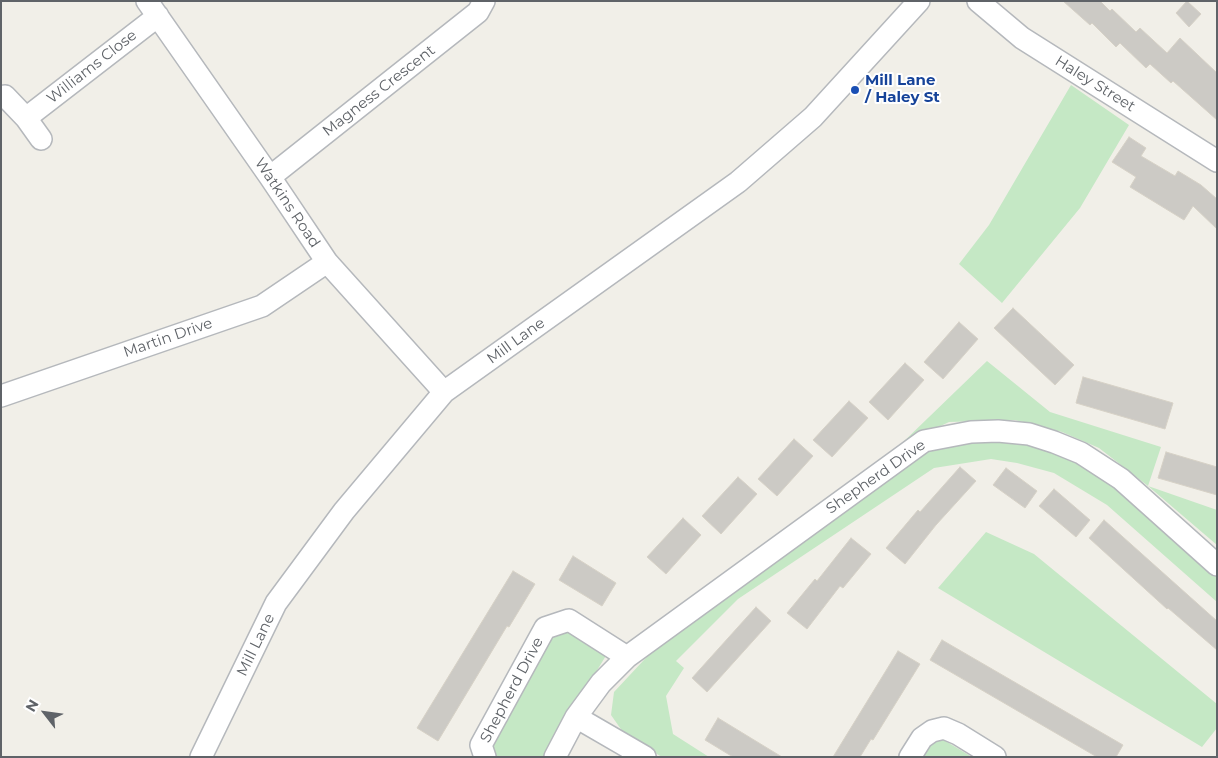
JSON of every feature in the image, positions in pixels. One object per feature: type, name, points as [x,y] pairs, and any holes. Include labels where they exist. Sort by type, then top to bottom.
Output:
[{"type":"street","name":"Magness Crescent","points":[[270,177],[478,12],[484,1]]},
{"type":"street","name":"Mill Lane","points":[[201,757],[276,603],[344,511],[444,392],[738,182],[813,117],[919,1]]},
{"type":"street","name":"Haley Street","points":[[978,1],[1022,38],[1217,161]]},
{"type":"street","name":"Watkins Road","points":[[153,8],[327,262],[444,392]]},
{"type":"street","name":"Williams Close","points":[[26,118],[153,8]]},
{"type":"street","points":[[5,96],[26,118],[41,139]]},
{"type":"street","name":"Martin Drive","points":[[1,396],[262,306],[327,262]]},
{"type":"street","name":"Shepherd Drive","points":[[555,757],[576,717],[601,683],[627,657],[924,441],[955,435],[998,431],[1029,434],[1081,453],[1121,478],[1217,565]]},
{"type":"street","name":"Shepherd Drive","points":[[485,757],[481,745],[545,628],[569,620],[627,657]]},
{"type":"street","points":[[576,717],[645,757]]},
{"type":"street","points":[[910,757],[922,738],[944,728],[958,734],[995,757]]},
{"type":"green space","points":[[1071,85],[1129,125],[1080,208],[1002,303],[959,264],[989,225]]},
{"type":"green space","points":[[987,361],[1050,412],[1161,447],[1148,486],[1099,448],[1062,432],[1015,420],[949,422],[899,446]]},
{"type":"green space","points":[[993,441],[1027,444],[1086,464],[1132,497],[1217,574],[1217,602],[1107,505],[1054,473],[1017,463],[991,459],[934,468],[738,599],[676,661],[684,668],[666,696],[673,734],[709,757],[662,757],[625,735],[611,715],[614,692],[657,646],[770,566],[931,447],[963,442]]},
{"type":"green space","points":[[1148,486],[1217,510],[1217,545]]},
{"type":"green space","points":[[986,532],[1034,554],[1217,704],[1217,728],[1202,747],[938,588]]},
{"type":"green space","points":[[568,629],[607,654],[544,757],[495,757],[488,744],[554,633]]},
{"type":"green space","points":[[942,739],[972,757],[921,757],[927,746]]},
{"type":"building","points":[[1063,1],[1100,1],[1110,11],[1112,9],[1136,32],[1140,28],[1167,53],[1180,38],[1217,73],[1217,120],[1173,81],[1171,83],[1150,64],[1146,68],[1120,43],[1116,47],[1092,23],[1090,25]]},
{"type":"building","points":[[1187,1],[1201,14],[1189,27],[1176,13]]},
{"type":"building","points":[[1129,137],[1146,148],[1141,156],[1175,176],[1178,171],[1201,185],[1217,199],[1217,229],[1193,206],[1184,220],[1130,187],[1136,177],[1112,162]]},
{"type":"building","points":[[1013,308],[1074,365],[1055,385],[994,328]]},
{"type":"building","points":[[959,322],[978,339],[943,379],[924,362]]},
{"type":"building","points":[[905,363],[924,380],[888,420],[869,402]]},
{"type":"building","points":[[1083,377],[1173,403],[1165,429],[1076,403]]},
{"type":"building","points":[[849,401],[868,418],[832,457],[813,440]]},
{"type":"building","points":[[794,439],[813,456],[777,496],[758,479]]},
{"type":"building","points":[[1166,452],[1217,467],[1217,495],[1158,478]]},
{"type":"building","points":[[960,467],[976,481],[936,525],[905,564],[886,548],[918,510],[920,512]]},
{"type":"building","points":[[1006,468],[1037,491],[1025,508],[993,485]]},
{"type":"building","points":[[738,477],[757,494],[721,534],[702,516]]},
{"type":"building","points":[[1054,489],[1090,520],[1076,537],[1039,506]]},
{"type":"building","points":[[683,518],[701,535],[666,574],[647,557]]},
{"type":"building","points":[[1104,520],[1217,621],[1217,650],[1167,609],[1089,538]]},
{"type":"building","points":[[851,538],[871,554],[843,588],[840,586],[807,629],[787,613],[815,579],[817,581]]},
{"type":"building","points":[[573,556],[616,583],[602,606],[559,580]]},
{"type":"building","points":[[513,571],[535,584],[509,627],[507,626],[438,741],[417,728]]},
{"type":"building","points":[[756,607],[771,621],[707,692],[692,678]]},
{"type":"building","points":[[942,640],[1123,745],[1116,757],[1097,757],[930,660]]},
{"type":"building","points":[[898,651],[920,664],[873,740],[871,739],[860,757],[833,757]]},
{"type":"building","points":[[718,718],[782,757],[733,757],[705,740]]},
{"type":"place","name":"Mill Lane / Haley St","points":[[855,90]]}]
